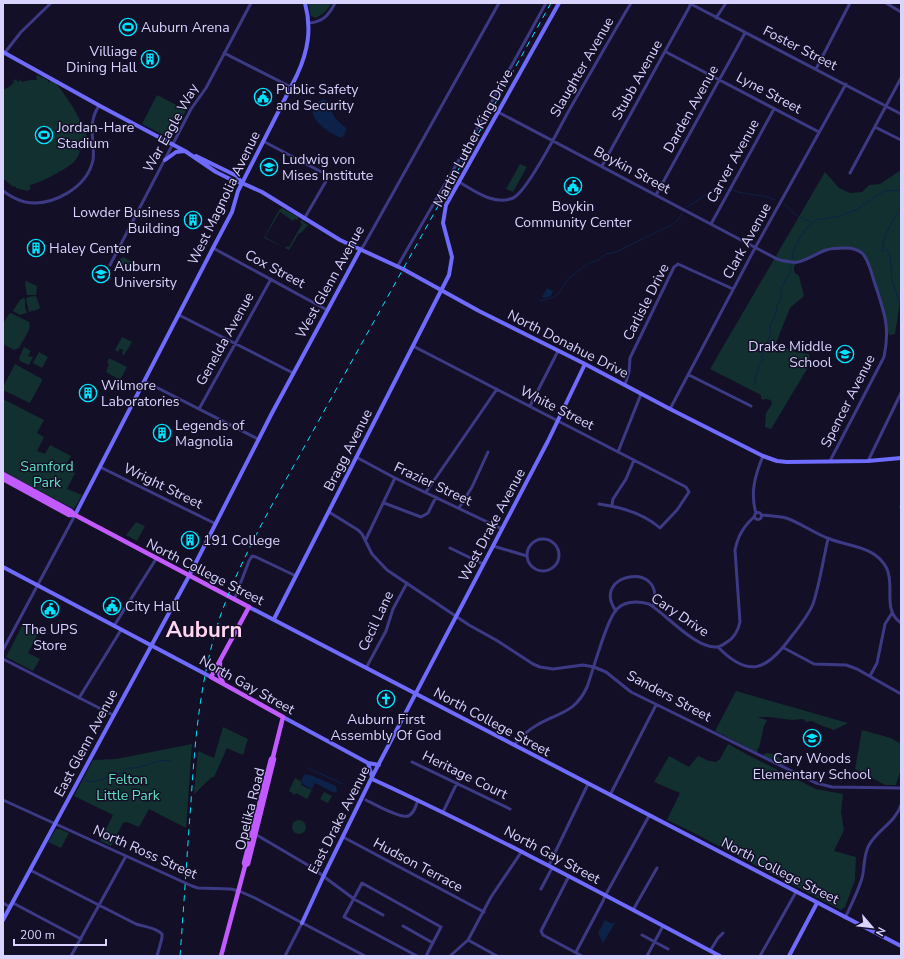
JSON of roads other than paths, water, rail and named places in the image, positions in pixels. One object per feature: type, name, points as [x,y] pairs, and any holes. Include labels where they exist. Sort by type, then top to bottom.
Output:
[{"type":"main road","points":[[3,474],[71,510],[75,515]]},
{"type":"main road","points":[[3,479],[69,515],[75,515]]},
{"type":"main road","name":"North College Street","points":[[75,515],[249,607]]},
{"type":"main road","points":[[211,677],[249,607]]},
{"type":"main road","points":[[220,659],[219,673],[224,684]]},
{"type":"main road","name":"North Gay Street","points":[[211,677],[283,717]]},
{"type":"main road","name":"Opelika Road","points":[[221,956],[245,866],[248,864],[254,834],[274,760],[273,757],[283,717]]},
{"type":"street","points":[[4,53],[21,32],[51,3]]},
{"type":"street","name":"War Eagle Way","points":[[110,265],[191,109],[206,88],[251,3]]},
{"type":"street","name":"West Magnolia Avenue","points":[[75,515],[232,212],[235,197],[242,182],[291,88],[305,56],[308,41],[309,23],[305,3]]},
{"type":"street","points":[[309,23],[318,22],[324,19],[335,3]]},
{"type":"street","name":"West Glenn Avenue","points":[[189,576],[258,439],[327,310],[427,133],[498,3]]},
{"type":"street","points":[[397,267],[474,134],[546,3]]},
{"type":"street","name":"Martin Luther King Drive","points":[[441,290],[449,274],[452,263],[451,251],[444,230],[444,214],[446,206],[559,3]]},
{"type":"street","name":"Slaughter Avenue","points":[[459,182],[492,199],[503,201],[514,198],[522,190],[552,142],[630,3]]},
{"type":"street","points":[[716,18],[726,3]]},
{"type":"street","points":[[816,69],[850,3]]},
{"type":"street","points":[[886,3],[901,12]]},
{"type":"street","name":"Foster Street","points":[[690,4],[901,114]]},
{"type":"street","name":"Stubb Avenue","points":[[602,166],[666,52],[690,4]]},
{"type":"street","name":"Darden Avenue","points":[[656,195],[745,33]]},
{"type":"street","name":"Lyne Street","points":[[666,52],[819,132]]},
{"type":"street","name":"North Donahue Drive","points":[[4,53],[99,106],[190,154],[237,176],[242,182],[276,200],[329,234],[397,267],[479,311],[763,456],[782,462],[868,461],[901,458]]},
{"type":"street","points":[[224,53],[291,88]]},
{"type":"street","points":[[850,173],[901,78]]},
{"type":"street","name":"Clark Avenue","points":[[670,409],[755,248],[846,84]]},
{"type":"street","points":[[3,191],[16,199],[31,202],[51,201],[74,189],[83,181],[90,169],[94,150],[92,122],[99,106]]},
{"type":"street","name":"Carver Avenue","points":[[710,224],[774,109]]},
{"type":"street","name":"Boykin Street","points":[[498,112],[552,142],[602,166],[755,248]]},
{"type":"street","points":[[875,127],[901,140]]},
{"type":"street","points":[[263,141],[329,176],[304,219]]},
{"type":"street","points":[[165,160],[176,152],[185,151]]},
{"type":"street","name":"Cox Street","points":[[213,248],[327,310]]},
{"type":"street","name":"Spencer Avenue","points":[[755,248],[777,259],[787,262],[797,262],[807,259],[828,249],[849,248],[856,249],[862,254],[868,263],[887,324],[884,357],[831,461]]},
{"type":"street","name":"Carlisle Drive","points":[[625,385],[630,358],[674,266],[678,264],[733,289]]},
{"type":"street","name":"Genelda Avenue","points":[[199,409],[271,280]]},
{"type":"street","name":"Bragg Avenue","points":[[274,619],[441,290]]},
{"type":"street","points":[[179,315],[293,374]]},
{"type":"street","name":"White Street","points":[[413,346],[686,487],[689,492],[660,528],[650,520],[636,513],[612,506]]},
{"type":"street","points":[[530,406],[558,350]]},
{"type":"street","name":"West Drake Avenue","points":[[416,695],[558,421],[585,364]]},
{"type":"street","points":[[689,374],[751,406]]},
{"type":"street","points":[[144,382],[258,439]]},
{"type":"street","points":[[426,492],[497,389]]},
{"type":"street","points":[[868,461],[901,393]]},
{"type":"street","points":[[618,452],[641,394]]},
{"type":"street","points":[[459,508],[472,487],[488,452]]},
{"type":"street","points":[[762,515],[757,519],[754,517],[754,514],[756,513],[753,500],[753,490],[763,456]]},
{"type":"street","name":"Frazier Street","points":[[356,457],[395,478],[502,529]]},
{"type":"street","points":[[599,504],[612,506],[613,499],[626,479],[634,460]]},
{"type":"street","name":"Wright Street","points":[[100,467],[216,524]]},
{"type":"street","points":[[366,539],[395,478]]},
{"type":"street","points":[[384,503],[422,517],[428,513],[436,497]]},
{"type":"street","name":"Sanders Street","points":[[329,512],[358,530],[366,539],[372,554],[388,570],[456,617],[540,667],[553,669],[582,665],[594,667],[606,672],[631,692],[816,783],[838,787],[901,788]]},
{"type":"street","points":[[756,513],[759,512],[762,515],[786,518],[828,539],[863,548],[872,553],[881,560],[887,569],[889,579],[889,600],[892,613],[896,620],[901,623]]},
{"type":"street","points":[[3,650],[75,515]]},
{"type":"street","name":"Cary Drive","points":[[616,611],[629,602],[640,602],[653,606],[697,641],[707,646],[718,647],[728,641],[734,636],[739,626],[740,615],[735,550],[737,539],[742,530],[754,517]]},
{"type":"street","points":[[544,539],[554,543],[559,553],[557,563],[554,567],[545,571],[540,571],[531,566],[527,556],[528,551],[534,542],[544,539]]},
{"type":"street","points":[[718,647],[737,664],[747,667],[758,666],[768,662],[779,653],[784,648],[812,606],[828,539]]},
{"type":"street","points":[[493,546],[527,556]]},
{"type":"street","points":[[450,548],[483,564]]},
{"type":"street","points":[[234,600],[252,556],[296,576]]},
{"type":"street","points":[[114,626],[156,559]]},
{"type":"street","name":"North Gay Street","points":[[3,567],[211,677]]},
{"type":"street","name":"East Glenn Avenue","points":[[3,920],[189,576]]},
{"type":"street","points":[[514,745],[528,730],[566,711],[575,705],[582,697],[610,622],[616,611],[612,606],[610,596],[614,585],[622,578],[633,576],[644,578],[652,586],[655,597],[653,606]]},
{"type":"street","name":"Cecil Lane","points":[[366,668],[386,631],[393,608],[407,583]]},
{"type":"street","name":"North College Street","points":[[249,607],[901,946]]},
{"type":"street","points":[[870,676],[877,663],[885,624],[892,613]]},
{"type":"street","points":[[79,698],[121,630]]},
{"type":"street","points":[[784,648],[814,664],[846,665],[857,669],[901,694]]},
{"type":"street","points":[[3,659],[113,715]]},
{"type":"street","name":"East Drake Avenue","points":[[285,956],[372,778],[416,695]]},
{"type":"street","points":[[610,796],[656,705]]},
{"type":"street","name":"North Gay Street","points":[[283,717],[368,763],[379,765]]},
{"type":"street","name":"Heritage Court","points":[[412,762],[510,809]]},
{"type":"street","points":[[368,763],[372,778]]},
{"type":"street","name":"North Gay Street","points":[[372,778],[522,851],[720,956]]},
{"type":"street","points":[[443,812],[457,783]]},
{"type":"street","points":[[541,889],[588,784]]},
{"type":"street","name":"North Ross Street","points":[[3,800],[198,888],[225,888],[239,891],[365,956]]},
{"type":"street","points":[[366,800],[404,817],[412,814],[418,800]]},
{"type":"street","points":[[845,918],[860,886],[863,876],[865,854],[869,845],[891,822],[898,813],[901,805]]},
{"type":"street","points":[[576,952],[649,816]]},
{"type":"street","points":[[254,834],[324,875],[354,899],[383,915]]},
{"type":"street","name":"Hudson Terrace","points":[[343,837],[484,912]]},
{"type":"street","points":[[450,956],[468,940],[491,897],[522,851]]},
{"type":"street","points":[[71,956],[126,856]]},
{"type":"street","points":[[633,910],[658,868]]},
{"type":"street","points":[[30,870],[136,924],[159,931],[162,934],[162,938],[157,956]]},
{"type":"street","points":[[569,876],[541,930],[543,935],[582,956]]},
{"type":"street","points":[[417,956],[344,917],[362,883],[441,927],[426,956]]},
{"type":"street","points":[[760,956],[796,892]]},
{"type":"street","points":[[3,903],[11,905],[81,939]]},
{"type":"street","points":[[789,956],[817,903]]},
{"type":"street","points":[[403,926],[433,943]]},
{"type":"street","points":[[648,956],[663,926]]},
{"type":"street","points":[[710,951],[723,933]]},
{"type":"street","points":[[642,935],[668,949]]},
{"type":"street","points":[[468,940],[497,956]]},
{"type":"water","points":[[323,99],[327,101],[335,118],[347,129],[342,138],[329,132],[317,122],[313,116],[315,104]]},
{"type":"water","points":[[547,288],[553,291],[551,296],[544,298],[542,297]]},
{"type":"water","points":[[305,774],[336,786],[337,792],[332,792],[315,783],[312,789],[302,784],[303,782],[301,780]]},
{"type":"water","points":[[605,920],[613,924],[614,922],[615,923],[603,943],[598,933]]},
{"type":"waterway","points":[[687,207],[712,191],[714,188],[727,189]]},
{"type":"waterway","points":[[732,190],[765,196],[775,200]]},
{"type":"waterway","points":[[784,204],[796,215],[812,223],[816,220],[840,216],[856,210],[884,191],[901,190]]},
{"type":"waterway","points":[[901,208],[888,229],[882,252],[887,249],[890,254],[892,281],[901,306]]},
{"type":"waterway","points":[[540,301],[554,297],[558,294],[569,278],[589,263],[598,260],[606,254],[616,252],[669,227],[682,214]]},
{"type":"waterway","points":[[792,259],[798,240],[811,224]]},
{"type":"waterway","points":[[755,383],[759,364],[763,359],[762,356],[771,332],[770,326],[781,298],[782,286],[791,270],[791,264]]},
{"type":"waterway","points":[[84,780],[90,782],[104,779],[114,772],[118,774],[124,772],[127,768],[139,767],[161,760],[172,761]]},
{"type":"waterway","points":[[308,768],[343,784]]},
{"type":"waterway","points":[[65,772],[74,776]]},
{"type":"railway","points":[[180,956],[194,755],[203,686],[213,640],[232,585],[246,554],[270,509],[551,3]]},
{"type":"place","name":"Auburn Arena","points":[[128,27]]},
{"type":"place","name":"Villiage Dining Hall","points":[[150,59]]},
{"type":"place","name":"Public Safety and Security","points":[[263,97]]},
{"type":"place","name":"Jordan-Hare Stadium","points":[[44,135]]},
{"type":"place","name":"Ludwig von Mises Institute","points":[[269,167]]},
{"type":"place","name":"Boykin Community Center","points":[[573,186]]},
{"type":"place","name":"Lowder Business Building","points":[[193,220]]},
{"type":"place","name":"Haley Center","points":[[36,248]]},
{"type":"place","name":"Auburn University","points":[[101,274]]},
{"type":"place","name":"Drake Middle School","points":[[845,354]]},
{"type":"place","name":"Wilmore Laboratories","points":[[88,393]]},
{"type":"place","name":"Legends of Magnolia","points":[[162,433]]},
{"type":"place","name":"191 College","points":[[190,540]]},
{"type":"place","name":"City Hall","points":[[112,606]]},
{"type":"place","name":"The UPS Store","points":[[50,609]]},
{"type":"place","name":"Auburn First Assembly Of God","points":[[386,699]]},
{"type":"place","name":"Cary Woods Elementary School","points":[[812,738]]},
{"type":"district","name":"Auburn","points":[[204,630]]},
{"type":"park label","name":"Samford Park","points":[[47,474]]},
{"type":"park label","name":"Felton Little Park","points":[[128,788]]}]
